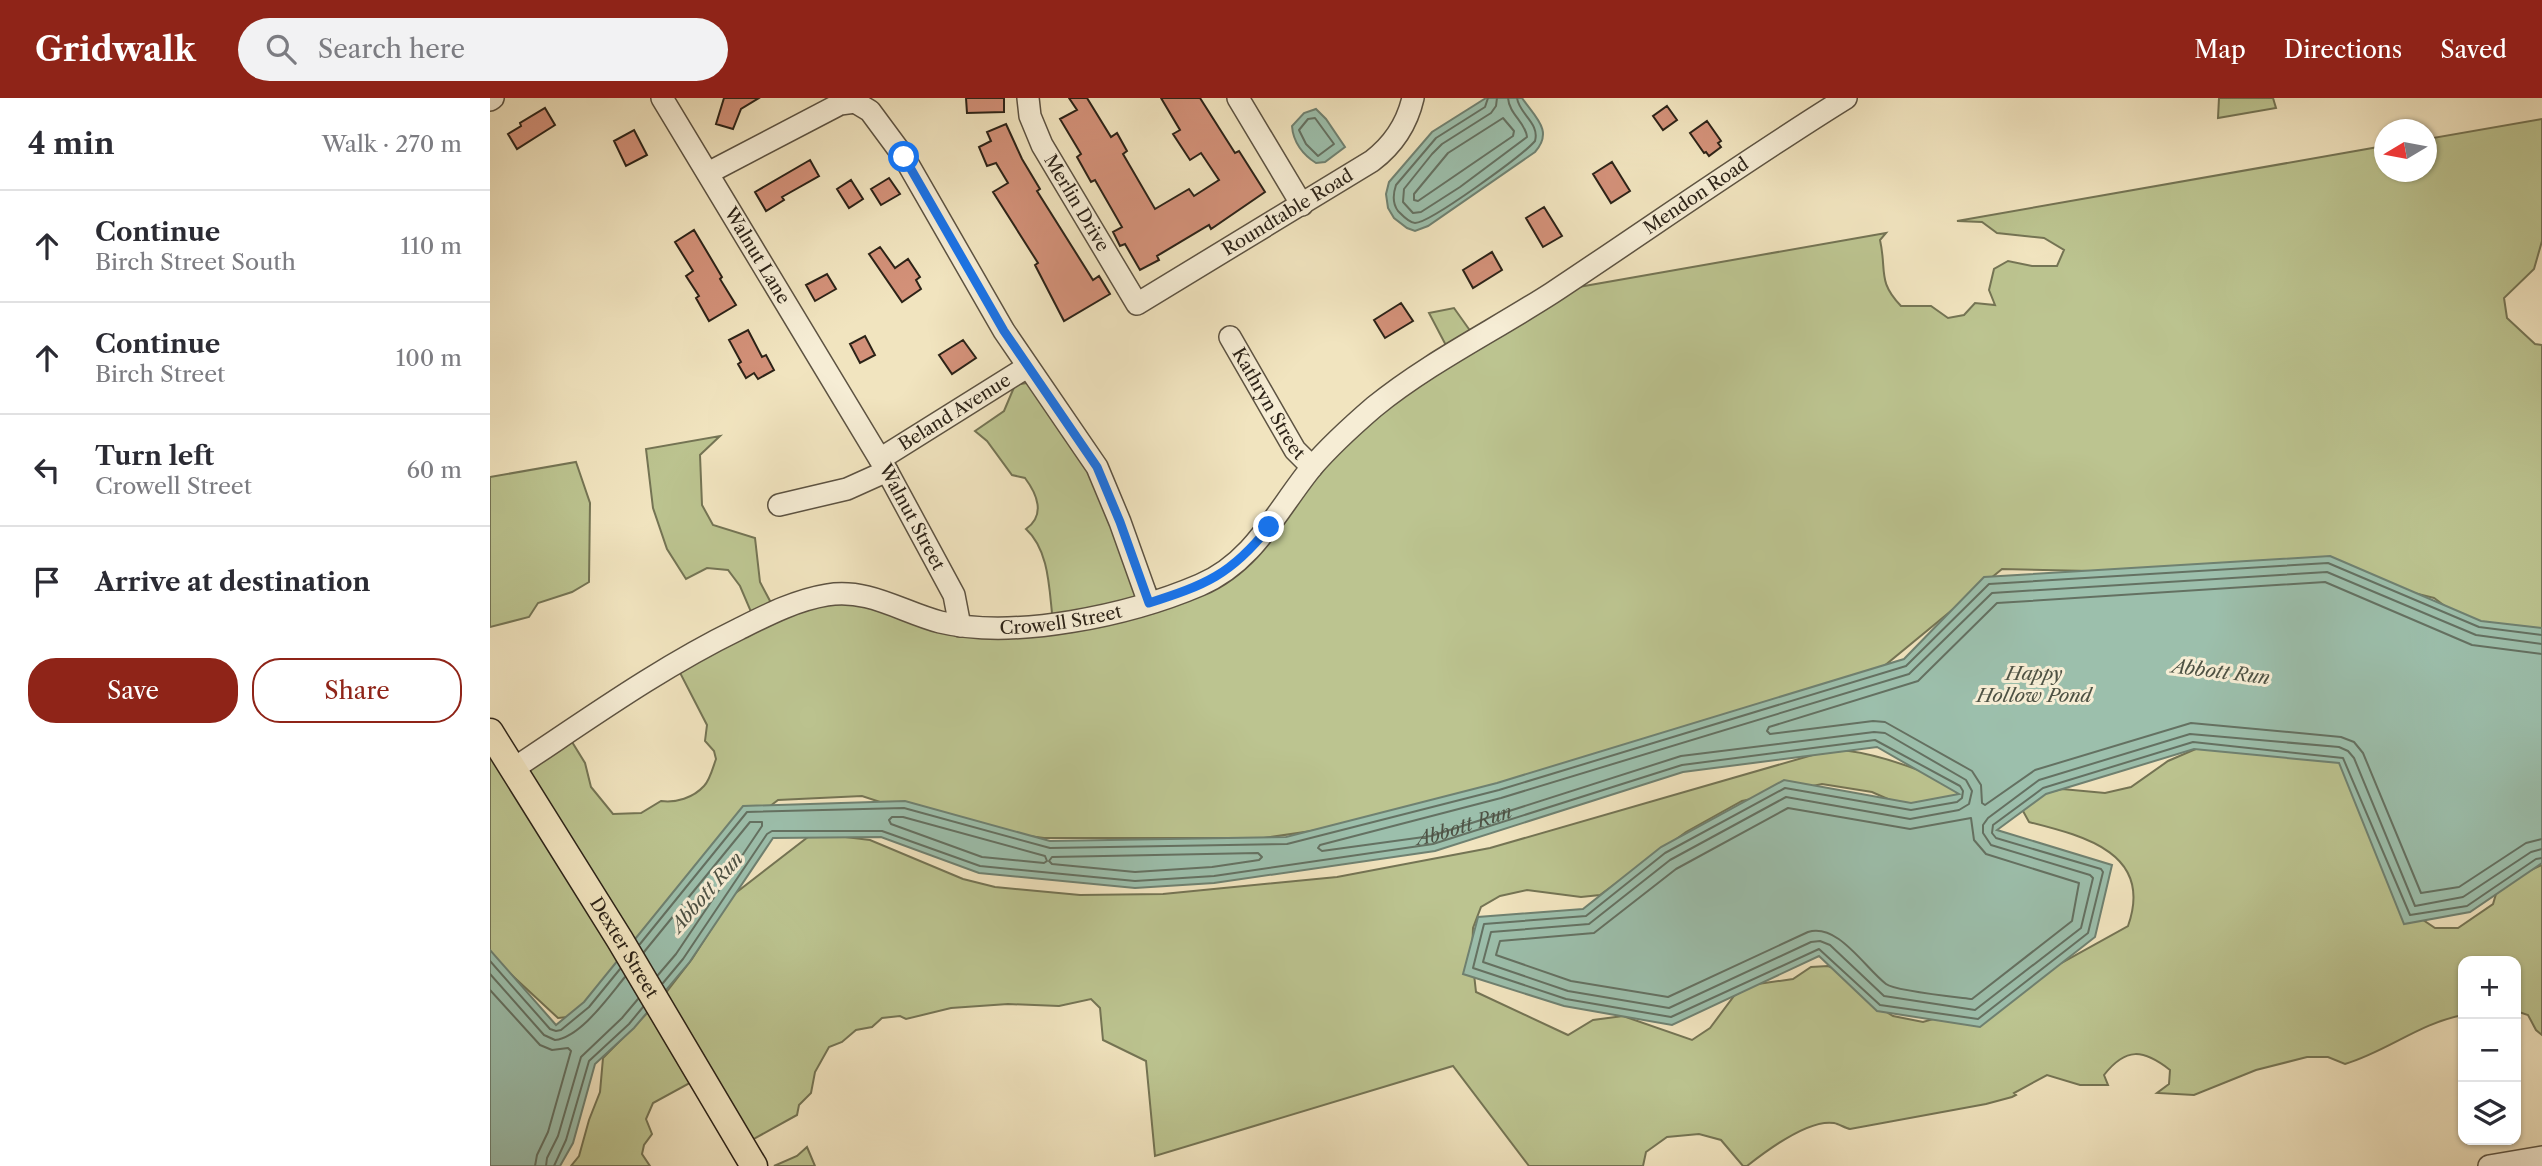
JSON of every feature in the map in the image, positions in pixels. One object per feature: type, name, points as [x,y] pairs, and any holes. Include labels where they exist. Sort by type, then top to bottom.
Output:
[{"type":"main road","name":"Dexter Street","points":[[490,732],[620,940],[754,1166]]},
{"type":"street","name":"Walnut Lane","points":[[662,98],[853,412]]},
{"type":"street","name":"Merlin Drive","points":[[1028,98],[1030,116],[1042,145],[1137,304]]},
{"type":"street","points":[[1238,98],[1302,205]]},
{"type":"street","name":"Roundtable Road","points":[[1137,304],[1302,205],[1383,152],[1403,126],[1413,98]]},
{"type":"street","name":"Mendon Road","points":[[1547,296],[1836,101]]},
{"type":"street","points":[[708,173],[840,104],[855,102],[870,111],[904,157],[1004,331],[1097,467],[1149,603]]},
{"type":"street","name":"Crowell Street","points":[[513,769],[689,655],[766,615],[807,600],[837,594],[864,595],[920,616],[982,629],[1025,627],[1080,619],[1149,603],[1201,585],[1220,576],[1237,563],[1269,527],[1312,467],[1357,422],[1394,392],[1547,296]]},
{"type":"street","name":"Kathryn Street","points":[[1230,337],[1295,450],[1312,467]]},
{"type":"street","name":"Beland Avenue","points":[[779,505],[848,489],[1032,374]]},
{"type":"street","name":"Walnut Street","points":[[853,412],[954,595],[960,626]]},
{"type":"street","points":[[2489,1166],[2542,1157]]},
{"type":"green space","points":[[2219,98],[2273,98],[2276,108],[2218,118]]},
{"type":"green space","points":[[2542,119],[2542,241],[2534,269],[2504,298],[2507,318],[2535,344],[2542,345],[2542,647],[2482,634],[2434,598],[2390,587],[2184,573],[2002,569],[1878,671],[1386,820],[1264,838],[1044,838],[953,826],[862,796],[778,800],[724,842],[578,1016],[558,1018],[490,955],[490,720],[518,764],[569,737],[585,763],[591,787],[613,814],[641,813],[661,801],[690,797],[706,783],[716,759],[714,751],[705,741],[707,725],[677,667],[755,621],[740,586],[728,570],[707,568],[686,579],[667,549],[653,508],[646,449],[720,436],[700,455],[702,505],[713,525],[755,538],[760,582],[777,614],[862,595],[954,627],[1053,622],[1044,560],[1040,548],[1026,529],[1038,511],[1036,497],[1025,478],[1012,475],[987,441],[975,431],[1004,411],[1015,385],[1039,381],[1105,493],[1158,593],[1204,584],[1313,471],[1450,353],[1429,313],[1454,308],[1476,339],[1556,291],[1886,233],[1880,240],[1884,275],[1893,297],[1901,306],[1931,306],[1948,318],[1964,315],[1975,303],[1995,305],[1989,290],[1994,269],[2008,261],[2032,266],[2057,266],[2064,250],[2044,238],[1997,233],[1982,222],[1957,221],[2374,148],[2374,182],[2437,182],[2437,137]]},
{"type":"green space","points":[[576,462],[590,503],[589,582],[572,592],[538,603],[529,617],[490,627],[490,477]]},
{"type":"green space","points":[[2198,748],[2353,762],[2410,911],[2435,928],[2458,928],[2493,904],[2496,894],[2511,879],[2542,865],[2542,1035],[2528,1015],[2521,1013],[2521,956],[2458,956],[2458,1016],[2432,1024],[2345,1064],[2328,1057],[2307,1057],[2256,1070],[2194,1095],[2157,1093],[2169,1084],[2170,1070],[2151,1058],[2135,1054],[2120,1059],[2104,1075],[2108,1085],[2080,1085],[2047,1075],[2014,1093],[2016,1095],[2012,1097],[1986,1104],[1850,1129],[1834,1123],[1824,1123],[1788,1137],[1747,1166],[1743,1166],[1721,1140],[1699,1134],[1667,1137],[1646,1152],[1643,1166],[1529,1166],[1453,1066],[1155,1156],[1146,1061],[1103,1040],[1100,1008],[1091,999],[1059,1006],[1008,1004],[951,1008],[906,1019],[900,1016],[882,1018],[872,1027],[856,1030],[842,1042],[829,1047],[815,1072],[811,1093],[799,1105],[797,1115],[750,1141],[706,1074],[653,1103],[646,1119],[652,1134],[644,1145],[642,1154],[650,1166],[571,1166],[579,1156],[600,1092],[603,1058],[661,999],[692,959],[733,895],[808,837],[829,835],[870,840],[963,879],[995,887],[1080,895],[1163,894],[1337,877],[1490,848],[1816,754],[1837,751],[1865,754],[1901,764],[1957,787],[1985,805],[1897,803],[1872,792],[1822,784],[1742,801],[1686,832],[1600,895],[1581,897],[1527,890],[1500,896],[1481,907],[1473,928],[1472,956],[1476,992],[1568,1035],[1593,1020],[1623,1016],[1692,1040],[1710,1028],[1734,996],[1751,985],[1793,979],[1811,967],[1828,966],[1850,975],[1877,1006],[1893,1016],[1923,1022],[1964,1010],[2063,962],[2128,926],[2133,901],[2131,881],[2123,865],[2109,852],[2091,842],[2029,822],[2023,811],[2025,798],[2062,789],[2105,793],[2131,787],[2168,761]]},
{"type":"green space","points":[[807,1147],[815,1166],[774,1166],[797,1156]]},
{"type":"water","points":[[1486,98],[1522,98],[1543,131],[1540,144],[1535,152],[1428,226],[1415,231],[1407,228],[1394,218],[1388,208],[1386,194],[1389,182],[1432,132]]},
{"type":"water","points":[[1316,109],[1345,147],[1325,162],[1316,163],[1300,148],[1292,126],[1304,113]]},
{"type":"water","name":"Happy Hollow Pond","points":[[2330,556],[2481,621],[2542,628],[2542,863],[2470,912],[2404,924],[2339,763],[2194,749],[2046,794],[1997,830],[2112,865],[2095,937],[1980,1027],[1877,1011],[1819,956],[1672,1025],[1564,1006],[1463,974],[1478,917],[1583,909],[1661,847],[1784,780],[1911,803],[1959,794],[1877,747],[1683,772],[1435,851],[1214,883],[1135,888],[979,873],[881,837],[773,838],[689,963],[634,1028],[595,1064],[573,1143],[560,1166],[490,1166],[490,950],[556,1025],[584,1002],[743,806],[905,801],[1050,841],[1286,837],[1497,783],[1904,659],[1984,577]]},
{"type":"building","points":[[724,98],[759,98],[741,109],[733,129],[716,124]]},
{"type":"building","points":[[966,98],[1004,98],[1004,112],[967,113]]},
{"type":"building","points":[[1069,98],[1087,98],[1111,137],[1117,133],[1127,151],[1123,154],[1155,209],[1189,189],[1194,196],[1219,180],[1201,153],[1190,160],[1173,134],[1180,130],[1161,98],[1200,98],[1235,153],[1239,151],[1265,192],[1211,229],[1209,225],[1157,256],[1159,260],[1140,270],[1125,244],[1120,246],[1113,232],[1122,227],[1095,180],[1091,182],[1077,157],[1081,154],[1060,119],[1077,110]]},
{"type":"building","points":[[1667,106],[1677,120],[1663,130],[1653,116]]},
{"type":"building","points":[[545,108],[555,125],[517,149],[508,134],[521,126],[520,123]]},
{"type":"building","points":[[1707,121],[1721,141],[1718,143],[1721,147],[1709,156],[1690,133]]},
{"type":"building","points":[[1006,124],[1040,189],[1037,191],[1093,280],[1099,276],[1110,294],[1064,321],[1035,265],[1038,263],[993,192],[1008,183],[996,163],[987,166],[979,147],[991,141],[987,132]]},
{"type":"building","points":[[634,130],[647,155],[626,166],[614,141]]},
{"type":"building","points":[[810,160],[819,176],[782,197],[784,200],[766,211],[755,192]]},
{"type":"building","points":[[1612,162],[1630,191],[1611,203],[1593,174]]},
{"type":"building","points":[[889,178],[900,194],[881,205],[871,189]]},
{"type":"building","points":[[851,180],[863,199],[849,208],[837,189]]},
{"type":"building","points":[[1544,207],[1562,236],[1543,247],[1526,218]]},
{"type":"building","points":[[694,230],[736,305],[709,321],[696,298],[699,296],[686,276],[693,271],[675,242]]},
{"type":"building","points":[[880,247],[895,268],[908,259],[920,277],[916,280],[921,289],[902,302],[869,254]]},
{"type":"building","points":[[1492,252],[1502,270],[1473,288],[1463,270]]},
{"type":"building","points":[[827,274],[836,289],[815,301],[806,285]]},
{"type":"building","points":[[1401,303],[1413,321],[1385,338],[1374,320]]},
{"type":"building","points":[[748,330],[762,357],[766,355],[774,370],[758,379],[754,373],[746,378],[729,340]]},
{"type":"building","points":[[865,336],[875,355],[860,363],[850,344]]},
{"type":"building","points":[[963,340],[976,358],[952,374],[939,355]]},
{"type":"route","points":[[904,157],[1004,331],[1097,467],[1149,603],[1220,576],[1237,563],[1269,527]]},
{"type":"water label","name":"Abbott Run","points":[[2221,672]]},
{"type":"water label","name":"Abbott Run","points":[[1465,828]]},
{"type":"water label","name":"Abbott Run","points":[[707,892]]}]
